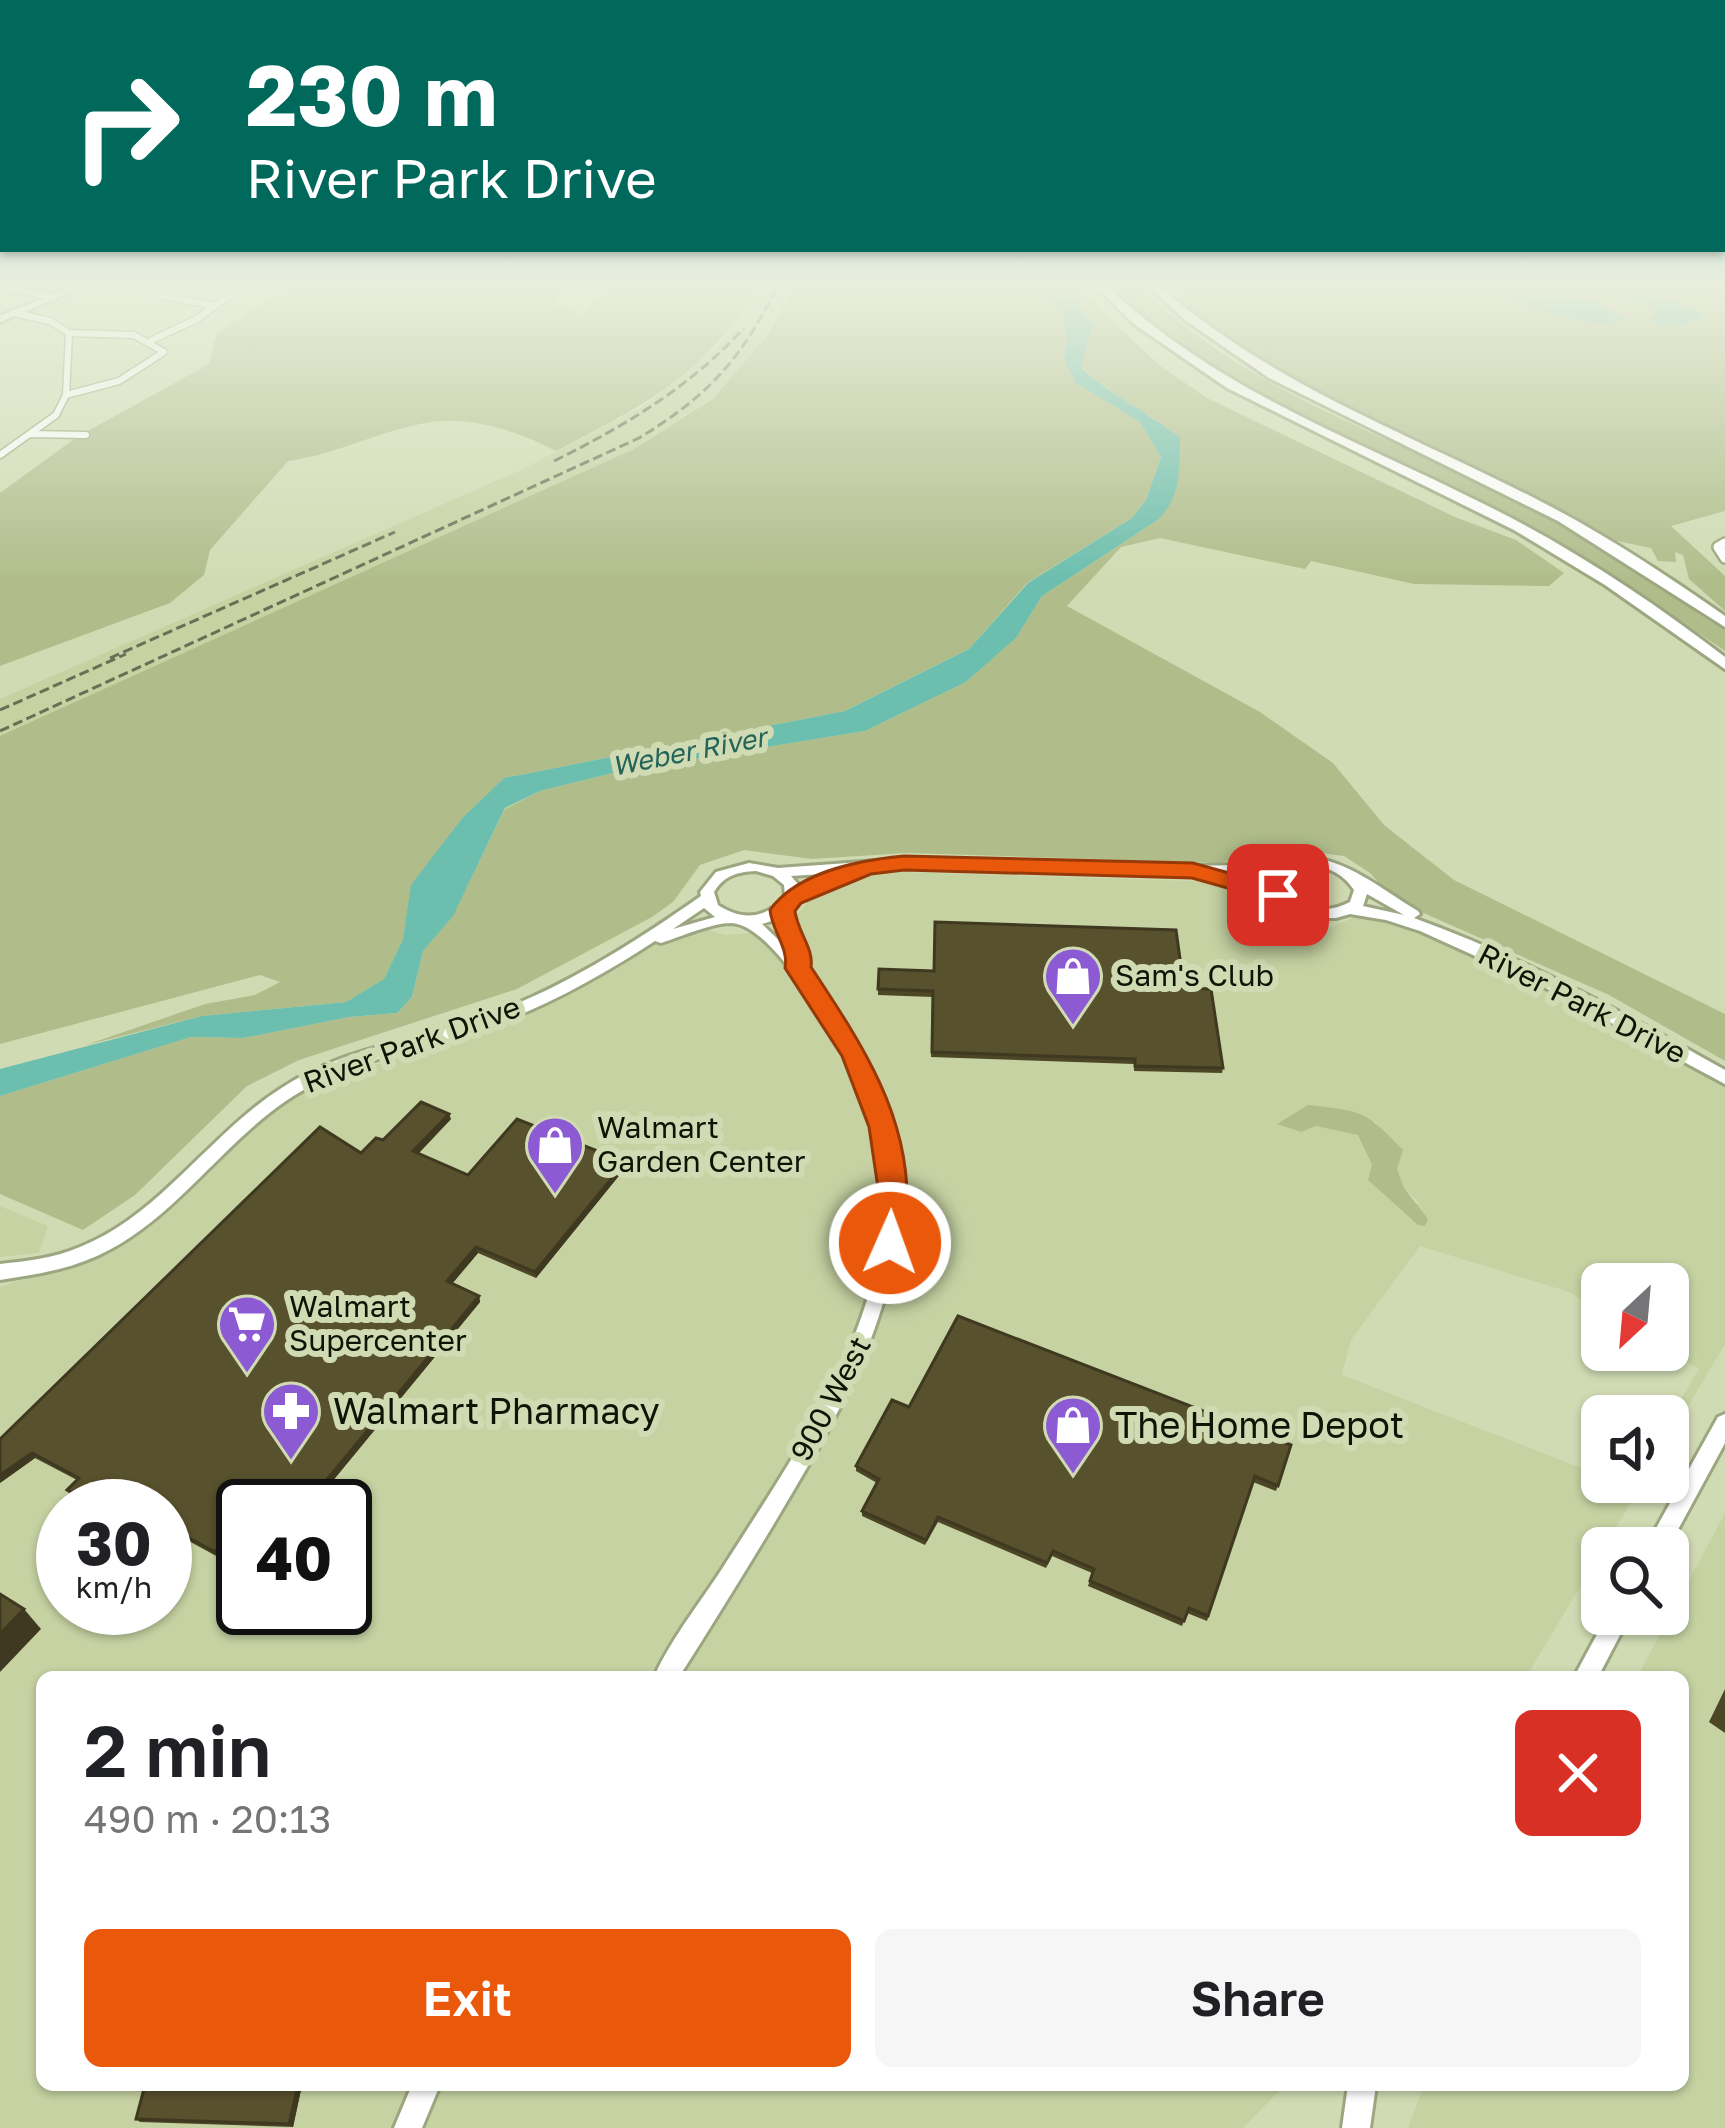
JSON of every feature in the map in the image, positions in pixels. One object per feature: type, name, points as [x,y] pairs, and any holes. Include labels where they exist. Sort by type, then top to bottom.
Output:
[{"type":"highway","points":[[1229,382],[1559,550],[1725,664]]},
{"type":"highway","points":[[1292,382],[1562,518],[1725,622]]},
{"type":"street","points":[[0,455],[62,409],[67,382]]},
{"type":"street","points":[[66,395],[111,382]]},
{"type":"street","points":[[29,434],[86,435]]},
{"type":"street","points":[[1722,545],[1725,558]]},
{"type":"street","points":[[866,867],[749,921],[727,918],[707,899],[710,885],[724,873],[758,867],[778,873],[904,863],[1193,871],[1282,868],[1316,861],[1341,868],[1358,882],[1361,897],[1350,910],[1329,915],[1307,912],[1278,895],[1193,871]]},
{"type":"street","points":[[1278,895],[1274,880],[1282,868]]},
{"type":"street","points":[[778,873],[790,884],[788,904]]},
{"type":"street","name":"River Park Drive","points":[[1358,882],[1438,932]]},
{"type":"street","name":"River Park Drive","points":[[0,1271],[46,1266],[121,1235],[151,1214],[266,1106],[314,1077],[518,1010],[654,938],[707,899]]},
{"type":"street","name":"900 West","points":[[788,904],[784,925],[800,956],[798,968]]},
{"type":"street","name":"River Park Drive","points":[[1350,910],[1375,911],[1438,932],[1616,1014],[1725,1078]]},
{"type":"street","name":"River Park Drive","points":[[654,938],[727,918]]},
{"type":"street","name":"900 West","points":[[670,1671],[843,1386],[868,1333],[886,1270],[892,1188],[884,1127],[855,1054],[798,968],[749,921]]},
{"type":"street","points":[[1668,1527],[1725,1423]]},
{"type":"street","points":[[1589,1671],[1609,1635]]},
{"type":"street","points":[[408,2128],[423,2091]]},
{"type":"street","points":[[1356,2128],[1361,2091]]},
{"type":"shaded area","points":[[176,382],[673,382],[556,451],[496,427],[447,421],[413,425],[288,461],[210,550],[204,575],[170,603],[0,666],[0,493],[77,437]]},
{"type":"shaded area","points":[[673,382],[732,382],[630,451],[0,741],[0,699],[521,470],[642,407]]},
{"type":"shaded area","points":[[727,382],[1076,382],[1140,422],[1161,457],[1146,500],[1132,518],[1027,583],[969,649],[845,711],[504,778],[463,817],[412,885],[403,939],[384,979],[346,1002],[202,1016],[86,1045],[205,1004],[255,995],[280,982],[260,975],[0,1044],[0,736],[632,450],[714,398]]},
{"type":"shaded area","points":[[1100,382],[1184,382],[1207,398],[1455,517],[1516,540],[1564,573],[1549,586],[1414,584],[1311,561],[1305,569],[1160,538],[1121,547],[1067,606],[1260,712],[1333,763],[1384,825],[1454,880],[1725,1014],[1725,1061],[1609,995],[1419,911],[1388,893],[1370,873],[1344,856],[1283,848],[1218,863],[906,853],[812,859],[744,850],[700,865],[673,902],[652,917],[517,989],[299,1060],[247,1086],[135,1195],[83,1230],[0,1194],[0,1096],[191,1037],[244,1038],[349,1017],[397,1013],[412,997],[423,951],[453,915],[505,809],[540,791],[625,770],[865,731],[966,682],[1016,638],[1042,596],[1159,519],[1180,438]]},
{"type":"shaded area","points":[[1269,382],[1505,494],[1590,540],[1725,629],[1725,651],[1607,572],[1515,519],[1235,383]]},
{"type":"shaded area","points":[[1302,382],[1725,382],[1725,511],[1671,526],[1725,576],[1725,611],[1689,579],[1683,555],[1675,552],[1676,562],[1658,561],[1651,548],[1612,540]]},
{"type":"shaded area","points":[[901,872],[1225,882],[1255,893],[1270,910],[1306,929],[1330,928],[1354,917],[1362,907],[1412,925],[1600,1012],[1725,1081],[1725,1344],[1689,1405],[1689,1395],[1684,1395],[1699,1369],[1689,1363],[1689,1263],[1581,1263],[1581,1299],[1420,1246],[1351,1340],[1342,1375],[1581,1468],[1581,1503],[1630,1503],[1616,1527],[1581,1527],[1581,1585],[1530,1671],[36,1671],[36,2091],[1279,2091],[1243,2128],[0,2128],[0,1287],[95,1254],[269,1110],[312,1087],[517,1015],[690,919],[725,935],[773,931],[795,917],[823,884],[846,876]],"holes":[[[1376,1122],[1404,1188],[1421,1205],[1376,1188],[1372,1165],[1358,1135],[1350,1130],[1316,1126],[1301,1132],[1277,1124]]]},
{"type":"shaded area","points":[[1308,1105],[1362,1115],[1403,1150],[1397,1169],[1404,1188],[1428,1219],[1425,1226],[1418,1225],[1368,1180],[1372,1165],[1358,1135],[1316,1126],[1301,1132],[1277,1124]]},
{"type":"shaded area","points":[[0,1206],[48,1226],[39,1253],[0,1257]]},
{"type":"shaded area","points":[[1725,1513],[1725,2128],[1408,2128],[1422,2091],[1689,2091],[1689,1671],[1640,1671],[1660,1635],[1689,1635],[1689,1580]]},
{"type":"water","name":"Weber River","points":[[1100,382],[1180,438],[1172,500],[1159,519],[1042,596],[1016,638],[966,682],[865,731],[625,770],[540,791],[505,808],[453,916],[423,951],[412,997],[397,1013],[349,1017],[244,1038],[191,1037],[0,1096],[0,1069],[202,1016],[346,1002],[384,979],[403,939],[411,885],[463,817],[504,778],[845,711],[969,649],[1028,583],[1132,518],[1146,500],[1161,457],[1140,422],[1076,383]]},
{"type":"building","name":"Sam's Club","points":[[935,922],[1176,930],[1184,988],[1211,989],[1223,1068],[1135,1066],[1135,1059],[932,1052],[933,991],[878,989],[879,969],[934,971]]},
{"type":"building","name":"Walmart Supercenter","points":[[421,1102],[449,1114],[413,1151],[468,1175],[517,1119],[625,1162],[535,1272],[476,1247],[447,1281],[479,1296],[327,1479],[216,1479],[215,1552],[192,1540],[192,1479],[78,1479],[32,1453],[0,1475],[0,1439],[320,1127],[361,1153],[376,1138],[383,1140]]},
{"type":"building","name":"The Home Depot","points":[[958,1316],[1291,1445],[1278,1486],[1255,1476],[1208,1616],[1189,1608],[1184,1621],[1090,1581],[1094,1569],[1053,1551],[1047,1563],[938,1517],[926,1540],[862,1511],[879,1479],[856,1466],[892,1400],[909,1407]]},
{"type":"building","points":[[0,1594],[24,1609],[0,1634]]},
{"type":"building","points":[[143,2091],[297,2091],[289,2124],[136,2119]]},
{"type":"railway","points":[[554,461],[606,434],[684,382]]},
{"type":"railway","points":[[0,731],[639,438],[712,382]]},
{"type":"railway","points":[[110,658],[395,532]]},
{"type":"railway","points":[[0,710],[126,654]]},
{"type":"place","name":"Sam's Club","points":[[1073,1027]]},
{"type":"place","name":"Walmart Garden Center","points":[[555,1196]]},
{"type":"place","name":"Walmart Supercenter","points":[[247,1375]]},
{"type":"place","name":"Walmart Pharmacy","points":[[291,1462]]},
{"type":"place","name":"The Home Depot","points":[[1073,1476]]},
{"type":"route","points":[[890,1243],[892,1188],[884,1127],[855,1054],[798,968],[800,956],[784,925],[783,910],[792,898],[818,883],[866,867],[904,863],[1193,871],[1278,895]]}]
